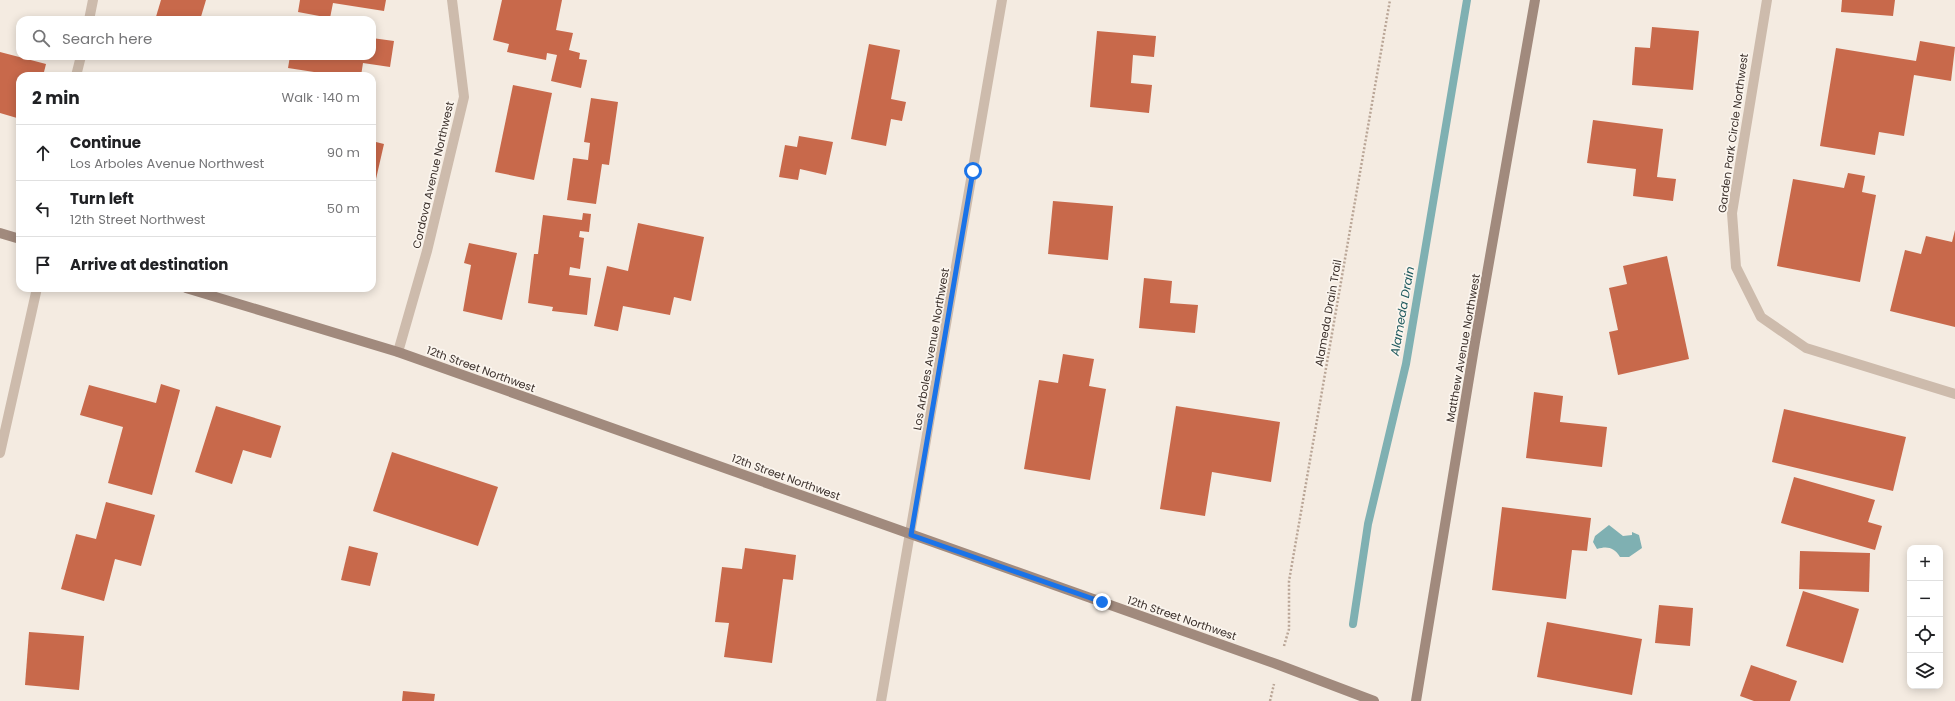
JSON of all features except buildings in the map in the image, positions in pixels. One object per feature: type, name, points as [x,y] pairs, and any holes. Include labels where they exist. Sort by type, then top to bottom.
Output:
[{"type":"main road","name":"Matthew Avenue Northwest","points":[[1416,701],[1475,342],[1535,0]]},
{"type":"main road","points":[[0,233],[16,238]]},
{"type":"main road","name":"12th Street Northwest","points":[[199,292],[398,352],[1272,662],[1374,701]]},
{"type":"street","points":[[90,16],[93,0]]},
{"type":"street","name":"Cordova Avenue Northwest","points":[[398,352],[428,251],[464,97],[452,0]]},
{"type":"street","name":"Los Arboles Avenue Northwest","points":[[881,701],[911,535],[1002,0]]},
{"type":"street","name":"Garden Park Circle Northwest","points":[[1767,0],[1732,213],[1736,266],[1761,317],[1806,348],[1955,394]]},
{"type":"street","points":[[77,72],[80,60]]},
{"type":"street","points":[[0,453],[36,292]]},
{"type":"path","name":"Alameda Drain Trail","points":[[1289,628],[1289,581],[1390,0]]},
{"type":"water","points":[[1609,525],[1623,536],[1632,535],[1632,532],[1639,535],[1642,548],[1629,557],[1620,557],[1613,549],[1610,548],[1597,549],[1593,542],[1595,536]]},
{"type":"waterway","name":"Alameda Drain","points":[[1353,624],[1368,524],[1406,364],[1467,0]]},
{"type":"route","points":[[973,171],[911,535],[1102,602]]}]
